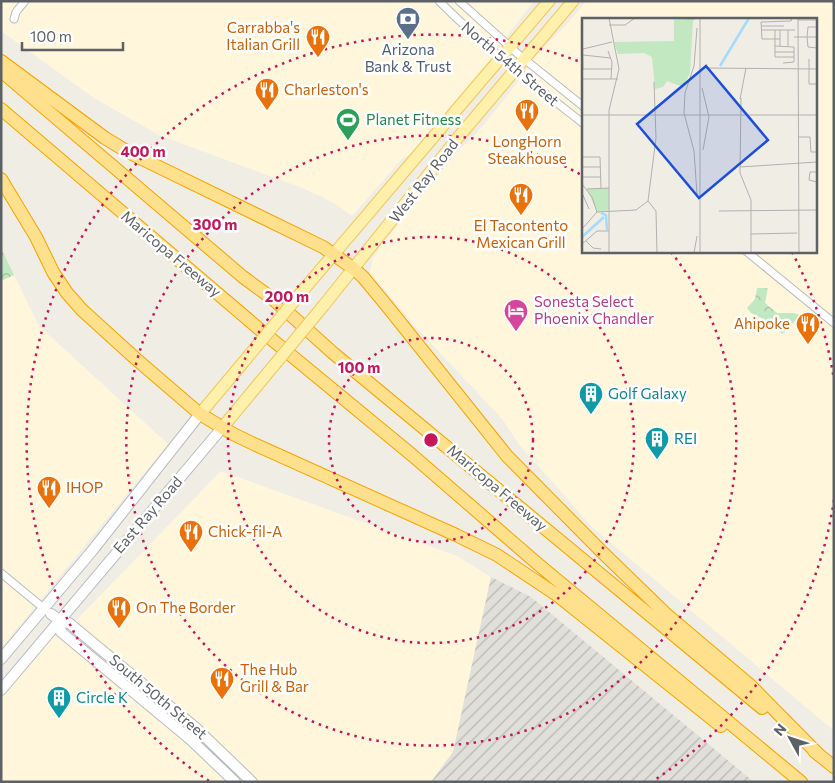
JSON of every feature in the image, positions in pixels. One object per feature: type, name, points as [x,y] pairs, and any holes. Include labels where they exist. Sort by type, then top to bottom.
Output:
[{"type":"highway","points":[[1,60],[89,126],[128,152],[306,239],[333,254],[354,269],[387,306],[507,456],[666,614],[750,685],[820,756]]},
{"type":"highway","name":"Maricopa Freeway","points":[[1,71],[236,271],[273,299],[319,341],[834,767]]},
{"type":"highway","name":"Maricopa Freeway","points":[[1,109],[258,328],[412,455],[539,565],[800,781]]},
{"type":"highway","points":[[1,180],[67,293],[97,325],[200,414],[222,428],[256,445],[497,555],[557,594],[719,725],[800,781]]},
{"type":"main road","name":"West Ray Road","points":[[276,323],[549,1]]},
{"type":"main road","name":"West Ray Road","points":[[295,340],[456,140],[573,1]]},
{"type":"main road","name":"East Ray Road","points":[[1,690],[102,539],[200,414],[276,323]]},
{"type":"main road","name":"East Ray Road","points":[[1,659],[51,614],[222,428],[295,340]]},
{"type":"main road","name":"South 50th Street","points":[[51,614],[61,632],[191,740],[235,782]]},
{"type":"main road","name":"South 50th Street","points":[[51,614],[69,623],[196,728],[252,782]]},
{"type":"street","points":[[14,19],[16,12],[25,1]]},
{"type":"street","name":"North 54th Street","points":[[439,1],[515,70],[582,122]]},
{"type":"street","name":"North 54th Street","points":[[459,1],[524,59],[582,105]]},
{"type":"street","points":[[747,252],[834,323]]},
{"type":"street","name":"South 50th Street","points":[[1,573],[51,614]]},
{"type":"shaded area","points":[[1,1],[534,1],[487,66],[416,150],[402,159],[352,216],[334,203],[305,189],[159,135],[94,98],[1,31]]},
{"type":"shaded area","points":[[586,1],[834,1],[834,731],[591,526],[518,443],[503,420],[413,324],[370,272],[373,258],[381,246],[457,152],[476,134],[511,91],[538,53],[569,22]]},
{"type":"shaded area","points":[[14,275],[39,326],[168,444],[1,648],[1,281]]},
{"type":"shaded area","points":[[221,471],[457,556],[491,577],[453,752],[431,782],[1,782],[1,698],[50,639],[56,635],[61,636]]},
{"type":"shaded area","points":[[491,577],[531,597],[754,782],[431,782],[453,752]]},
{"type":"green space","points":[[1,248],[14,275],[1,281]]},
{"type":"green space","points":[[757,288],[768,288],[765,303],[777,313],[800,315],[782,334],[772,323],[751,313],[747,308],[755,299]]},
{"type":"place","name":"Arizona Bank & Trust","points":[[408,40]]},
{"type":"place","name":"Carrabba's Italian Grill","points":[[318,58]]},
{"type":"place","name":"Charleston's","points":[[267,111]]},
{"type":"place","name":"LongHorn Steakhouse","points":[[527,132]]},
{"type":"place","name":"Planet Fitness","points":[[348,141]]},
{"type":"place","name":"El Tacontento Mexican Grill","points":[[521,216]]},
{"type":"place","name":"Sonesta Select Phoenix Chandler","points":[[516,332]]},
{"type":"place","name":"Ahipoke","points":[[808,345]]},
{"type":"place","name":"Golf Galaxy","points":[[591,415]]},
{"type":"place","name":"REI","points":[[657,460]]},
{"type":"place","name":"IHOP","points":[[49,509]]},
{"type":"place","name":"Chick-fil-A","points":[[191,553]]},
{"type":"place","name":"On The Border","points":[[119,629]]},
{"type":"place","name":"The Hub Grill & Bar","points":[[222,700]]},
{"type":"place","name":"Circle K","points":[[59,719]]}]
